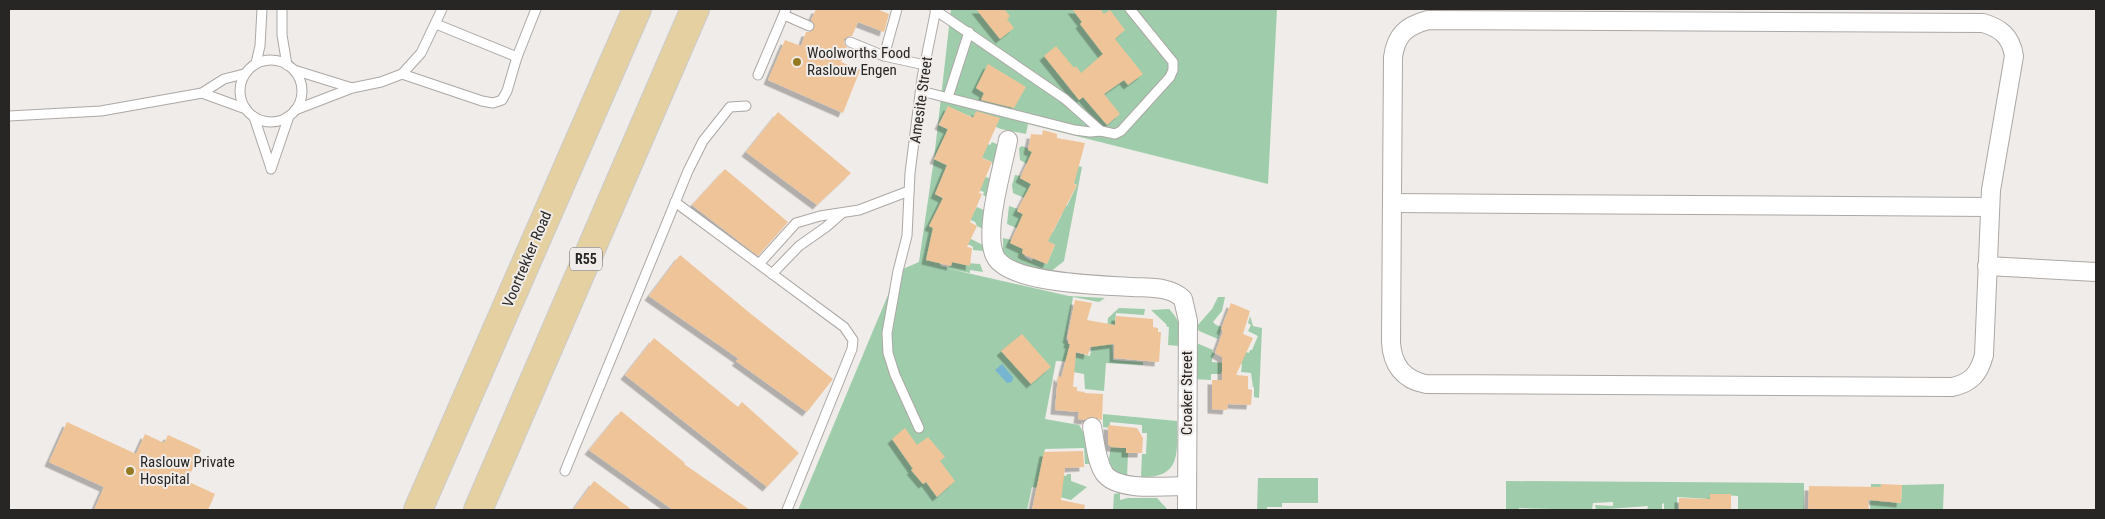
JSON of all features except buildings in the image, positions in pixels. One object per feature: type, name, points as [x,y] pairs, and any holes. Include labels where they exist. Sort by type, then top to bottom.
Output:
[{"type":"main road","points":[[539,232],[607,40],[616,9]]},
{"type":"main road","name":"Voortrekker Road","points":[[418,510],[637,9]]},
{"type":"main road","name":"R55","points":[[478,510],[695,9]]},
{"type":"street","points":[[1447,15],[1983,23],[1997,27],[2006,35],[2012,45],[2014,56],[1991,190],[1984,355],[1980,369],[1973,378],[1963,385],[1952,388],[1426,384],[1415,382],[1396,366],[1392,356],[1392,203],[1395,43],[1409,26],[1418,22],[1447,15]]},
{"type":"street","name":"Croaker Street","points":[[1008,140],[991,224],[995,257],[1002,265],[1014,272],[1055,281],[1168,290],[1183,300],[1188,321],[1187,510]]},
{"type":"street","points":[[1392,203],[1990,207]]},
{"type":"street","points":[[1987,266],[2096,272]]},
{"type":"street","points":[[1092,427],[1103,471],[1113,481],[1136,486],[1187,486]]},
{"type":"lane","points":[[256,63],[260,46],[262,9]]},
{"type":"lane","points":[[244,74],[240,98],[246,109],[254,117],[271,169],[292,113],[301,100],[302,92],[299,76],[291,67],[282,35],[282,9]]},
{"type":"lane","points":[[254,117],[270,122],[278,121],[292,113],[352,88],[381,82],[402,74],[421,53],[442,9]]},
{"type":"lane","points":[[402,74],[482,101],[493,103],[502,100],[536,9]]},
{"type":"lane","points":[[884,56],[897,9]]},
{"type":"lane","points":[[935,9],[1065,99],[1101,131]]},
{"type":"lane","name":"Amesite Street","points":[[920,428],[893,369],[888,353],[887,334],[892,298],[907,236],[909,191],[921,91],[935,9]]},
{"type":"lane","points":[[921,91],[1075,130],[1101,131],[1115,134],[1121,131],[1170,78],[1173,70],[1173,62],[1130,9]]},
{"type":"lane","points":[[758,75],[785,12],[809,26]]},
{"type":"lane","points":[[436,24],[517,58]]},
{"type":"lane","points":[[948,97],[969,32]]},
{"type":"lane","points":[[850,42],[884,56],[925,65]]},
{"type":"lane","points":[[9,116],[101,111],[202,93],[224,79],[244,74],[256,63],[272,60],[352,88]]},
{"type":"lane","points":[[202,93],[246,109]]},
{"type":"lane","points":[[566,471],[675,202],[703,141],[730,107],[746,106]]},
{"type":"lane","points":[[759,264],[796,223],[820,216],[859,210],[909,191]]},
{"type":"lane","points":[[675,202],[844,327],[853,340],[852,349],[787,510]]},
{"type":"lane","points":[[772,274],[799,246],[841,214]]},
{"type":"green space","points":[[951,9],[1277,9],[1268,184],[1028,124],[1026,134],[1001,129],[948,107],[938,125],[974,141],[976,138],[990,145],[992,142],[999,145],[997,167],[992,165],[992,162],[943,140],[934,159]]},
{"type":"green space","points":[[1022,146],[1042,154],[1042,158],[1082,167],[1064,261],[1049,273],[1018,264],[1003,253],[1003,238],[1012,240],[1011,243],[1023,249],[1025,257],[1032,261],[1033,258],[1047,264],[1055,245],[1007,224],[1009,206],[1018,209],[1017,211],[1053,232],[1062,214],[1025,196],[1024,198],[1013,193],[1012,185],[1015,175],[1021,176],[1020,178],[1033,185],[1031,188],[1067,206],[1077,185],[1028,161],[1027,164],[1020,160],[1019,148]]},
{"type":"green space","points":[[934,159],[968,176],[986,177],[994,180],[991,199],[983,195],[984,192],[943,177],[935,194],[948,201],[975,210],[977,207],[988,212],[987,231],[977,226],[975,222],[940,206],[971,239],[985,246],[983,251],[973,250],[973,247],[970,245],[931,240],[941,266],[948,267],[952,262],[980,264],[983,272],[970,270],[970,273],[945,268],[1069,296],[1105,298],[1099,302],[1073,297],[1066,340],[1070,344],[1069,351],[1090,356],[1093,340],[1106,343],[1108,318],[1119,308],[1145,309],[1144,315],[1116,313],[1115,325],[1112,325],[1113,360],[1143,362],[1143,365],[1106,363],[1104,391],[1085,389],[1084,374],[1073,372],[1074,362],[1056,361],[1045,419],[1079,425],[1089,442],[1090,464],[1085,464],[1084,448],[1045,449],[1040,473],[1066,476],[1071,474],[1071,481],[1087,487],[1071,500],[1060,497],[1053,491],[1032,487],[1027,510],[798,510],[898,271],[919,262]]},
{"type":"green space","points":[[1218,297],[1225,297],[1222,311],[1213,322],[1222,327],[1218,339],[1199,331],[1197,326],[1212,309]]},
{"type":"green space","points":[[1169,309],[1176,317],[1179,325],[1180,344],[1178,346],[1168,345],[1169,327],[1151,310]]},
{"type":"green space","points":[[1250,316],[1253,326],[1262,328],[1259,398],[1254,397],[1251,373],[1241,372],[1242,364],[1238,363],[1243,351],[1249,353],[1252,350],[1258,336],[1248,331],[1251,325],[1248,323]]},
{"type":"green space","points":[[1199,344],[1213,350],[1212,352],[1215,354],[1212,362],[1225,363],[1224,372],[1221,372],[1221,374],[1211,374],[1211,380],[1193,379],[1195,345]]},
{"type":"green space","points":[[1103,414],[1177,421],[1176,453],[1170,468],[1164,473],[1141,477],[1142,454],[1146,454],[1147,433],[1142,433],[1142,425],[1110,422],[1110,428],[1103,427]]},
{"type":"green space","points":[[1111,447],[1126,448],[1128,453],[1127,478],[1111,470],[1109,458]]},
{"type":"green space","points":[[1258,478],[1318,478],[1318,503],[1282,503],[1282,507],[1267,507],[1267,510],[1257,510]]},
{"type":"green space","points":[[1506,481],[1804,483],[1804,510],[1738,510],[1738,496],[1711,494],[1710,499],[1677,497],[1678,510],[1664,510],[1664,503],[1662,504],[1662,510],[1647,510],[1648,506],[1596,510],[1595,505],[1613,506],[1613,502],[1593,503],[1592,510],[1519,508],[1519,510],[1506,510]]},
{"type":"green space","points":[[1871,484],[1881,484],[1880,501],[1901,503],[1902,485],[1944,484],[1943,510],[1870,510]]},
{"type":"green space","points":[[1120,493],[1120,500],[1128,498],[1157,498],[1168,510],[1113,510],[1114,494]]},
{"type":"water","points":[[1002,364],[1013,377],[1012,382],[1007,383],[995,370]]},
{"type":"place","name":"Woolworths Food Raslouw Engen","points":[[797,62]]},
{"type":"place","name":"Raslouw Private Hospital","points":[[130,471]]}]
